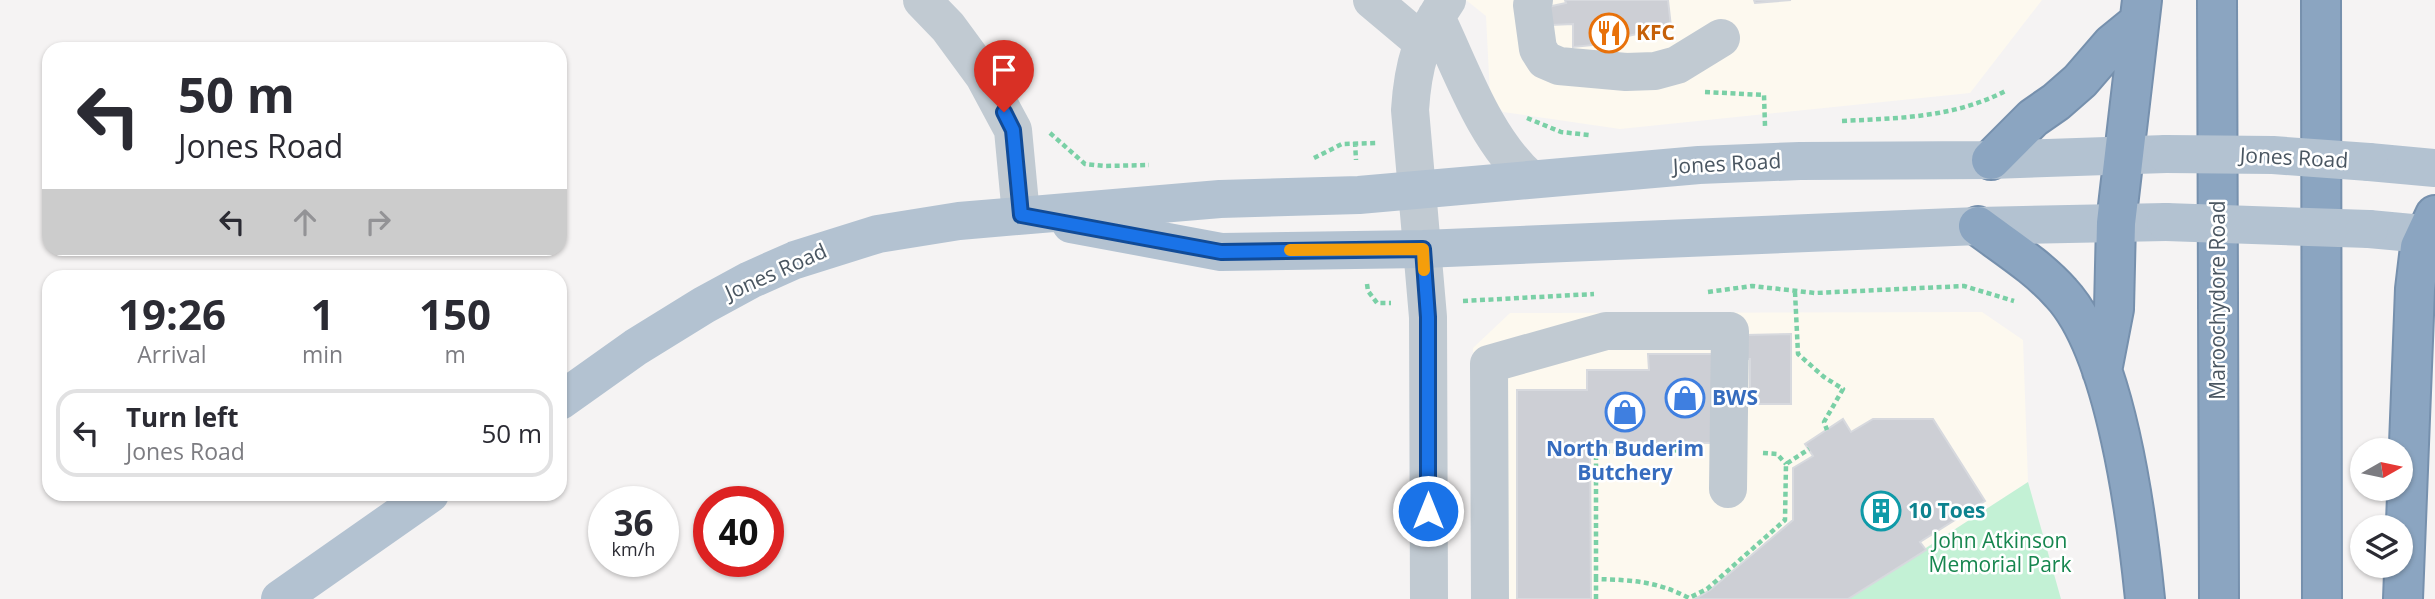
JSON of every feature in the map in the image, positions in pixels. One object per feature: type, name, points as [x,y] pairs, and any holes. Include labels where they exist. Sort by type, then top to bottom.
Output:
[{"type":"highway","name":"Maroochydore Road","points":[[2217,0],[2219,599]]},
{"type":"highway","points":[[2320,0],[2322,599]]},
{"type":"highway","points":[[2102,371],[2114,309],[2116,223],[2141,11]]},
{"type":"highway","points":[[1991,160],[2034,118],[2080,81],[2141,11]]},
{"type":"highway","points":[[1978,226],[2024,260],[2062,293],[2076,313],[2094,349],[2112,405],[2134,517],[2145,599]]},
{"type":"highway","points":[[2403,599],[2424,326],[2418,262],[2431,228]]},
{"type":"main road","name":"Jones Road","points":[[567,396],[636,347],[750,280],[795,260],[878,234],[959,221],[1220,199],[1359,195],[1699,165],[1800,160],[1991,160],[2165,154],[2273,155],[2435,168]]},
{"type":"main road","name":"Jones Road","points":[[1021,215],[1221,252],[1423,249],[1978,226],[2166,222],[2368,229],[2431,228]]},
{"type":"main road","points":[[280,599],[420,501]]},
{"type":"street","points":[[922,0],[948,27],[984,76],[1013,130],[1021,215]]},
{"type":"street","points":[[1372,0],[1435,20],[1489,130],[1513,163],[1530,179]]},
{"type":"street","points":[[1534,0],[1532,5],[1538,50],[1552,64],[1626,72],[1655,71],[1677,65],[1721,38]]},
{"type":"street","points":[[1429,599],[1427,302],[1410,110],[1413,77],[1435,20]]},
{"type":"street","points":[[1490,599],[1489,365],[1606,331],[1730,331],[1728,489]]},
{"type":"path","points":[[1355,142],[1359,195]]},
{"type":"path","points":[[1365,248],[1368,291],[1377,303],[1602,294]]},
{"type":"path","points":[[1705,292],[1752,286],[1815,293],[1964,286],[2012,301],[2021,301],[2045,278]]},
{"type":"path","points":[[1795,292],[1798,354],[1824,377],[1843,389],[1824,422],[1827,430]]},
{"type":"path","points":[[1596,579],[1639,580],[1668,587],[1689,597],[1707,589],[1785,520],[1786,464],[1777,454],[1729,449],[1596,452],[1596,579],[1596,599]]},
{"type":"path","points":[[1786,464],[1809,449]]},
{"type":"shaded area","points":[[1466,0],[2042,0],[1970,93],[1620,129],[1503,112],[1490,95],[1486,16]]},
{"type":"shaded area","points":[[1982,312],[2023,340],[2028,482],[1847,599],[1475,599],[1473,348],[1510,313]]},
{"type":"green space","name":"John Atkinson Memorial Park","points":[[2028,482],[2061,599],[1847,599]]},
{"type":"building","name":"KFC","points":[[1565,0],[1668,0],[1671,27],[1618,38],[1617,61],[1602,59],[1603,44],[1573,47],[1573,24],[1551,25],[1547,7],[1566,3]]},
{"type":"building","points":[[1754,0],[1791,0],[1755,3]]},
{"type":"building","points":[[1791,334],[1791,404],[1750,404],[1750,359],[1747,359],[1746,335]]},
{"type":"building","points":[[1648,354],[1714,354],[1714,443],[1590,442],[1591,599],[1517,599],[1517,390],[1587,390],[1587,370],[1649,370]]},
{"type":"building","name":"10 Toes","points":[[1843,419],[1851,432],[1873,419],[1933,419],[1985,501],[1920,542],[1926,550],[1848,599],[1695,599],[1710,590],[1793,520],[1793,468],[1813,456],[1805,444]]},
{"type":"slow traffic","points":[[1290,250],[1423,249],[1424,270]]},
{"type":"place","name":"KFC","points":[[1609,33]]},
{"type":"place","name":"BWS","points":[[1685,398]]},
{"type":"place","name":"North Buderim Butchery","points":[[1625,412]]},
{"type":"place","name":"10 Toes","points":[[1881,511]]},
{"type":"route","points":[[1004,112],[1013,130],[1021,215],[1221,252],[1423,249],[1428,317],[1428,511]]}]
